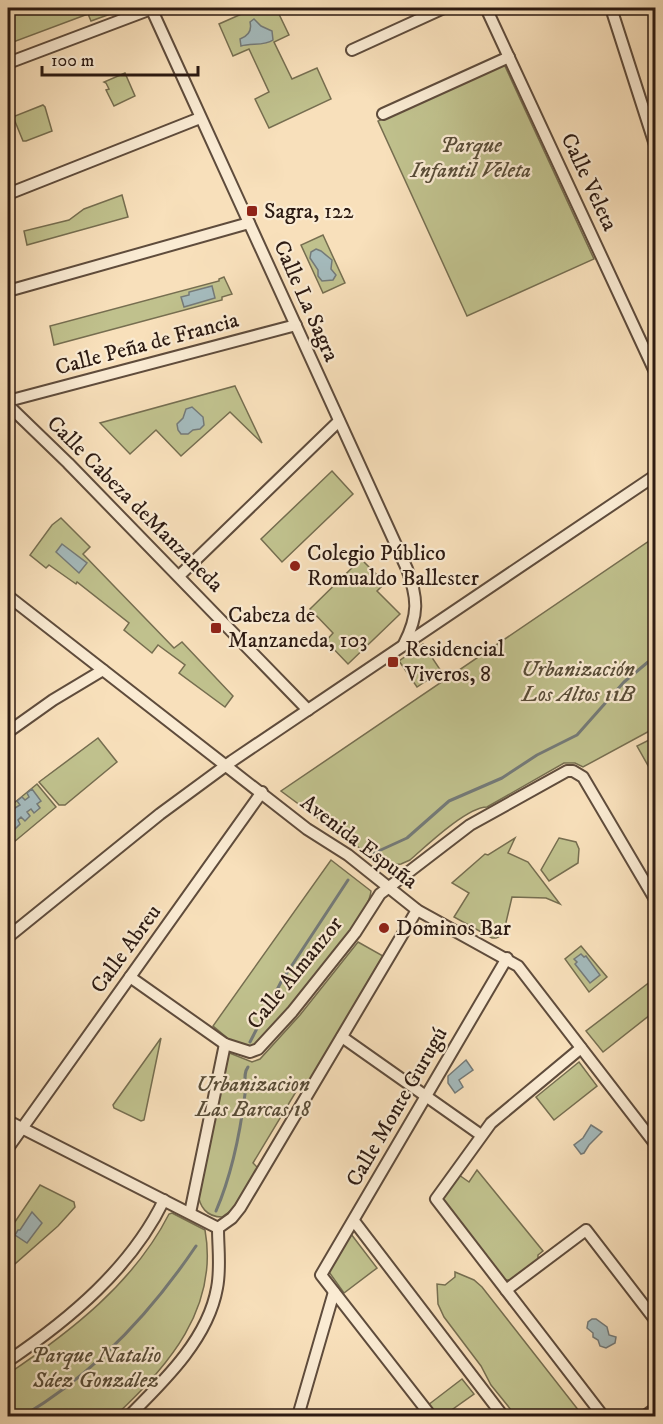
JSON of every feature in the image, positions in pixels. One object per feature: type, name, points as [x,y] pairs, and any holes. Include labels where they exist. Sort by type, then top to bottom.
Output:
[{"type":"street","points":[[8,63],[151,8]]},
{"type":"street","name":"Calle La Sagra","points":[[151,8],[406,568],[415,593],[415,613],[412,628],[403,646]]},
{"type":"street","points":[[352,50],[444,8]]},
{"type":"street","name":"Calle Veleta","points":[[486,8],[656,374]]},
{"type":"street","points":[[611,8],[656,148]]},
{"type":"street","points":[[383,114],[509,57]]},
{"type":"street","points":[[8,194],[200,118]]},
{"type":"street","points":[[8,291],[249,223]]},
{"type":"street","name":"Calle Peña de Francia","points":[[8,403],[296,325]]},
{"type":"street","name":"Calle Cabeza deManzaneda","points":[[8,403],[308,710]]},
{"type":"street","points":[[178,576],[339,421]]},
{"type":"street","points":[[8,937],[151,820],[308,710],[656,475]]},
{"type":"street","name":"Avenida Espuña","points":[[8,596],[307,829],[348,855],[417,910],[482,948],[507,958],[523,972],[656,1145]]},
{"type":"street","points":[[415,613],[420,620],[437,623]]},
{"type":"street","points":[[8,732],[53,700],[103,670]]},
{"type":"street","points":[[388,887],[406,876],[479,819],[562,773],[573,771],[579,773],[587,782],[656,901]]},
{"type":"street","name":"Calle Abreu","points":[[8,1148],[261,792]]},
{"type":"street","name":"Calle Almanzor","points":[[130,977],[225,1044],[249,1052],[258,1049],[355,933],[380,894],[388,887]]},
{"type":"street","points":[[218,1228],[232,1218],[240,1208],[417,910]]},
{"type":"street","name":"Calle Monte Gurugú","points":[[334,1292],[321,1275],[507,958]]},
{"type":"street","points":[[342,1037],[481,1135]]},
{"type":"street","points":[[190,1213],[225,1044]]},
{"type":"street","points":[[581,1048],[491,1123],[436,1198],[603,1416]]},
{"type":"street","points":[[8,1121],[218,1228]]},
{"type":"street","points":[[8,1361],[62,1321],[119,1268],[142,1240],[164,1200]]},
{"type":"street","points":[[354,1221],[503,1416]]},
{"type":"street","points":[[129,1416],[163,1381],[189,1348],[207,1319],[218,1287],[218,1228]]},
{"type":"street","points":[[506,1290],[586,1230],[656,1321]]},
{"type":"street","points":[[298,1416],[334,1292]]},
{"type":"street","points":[[334,1292],[430,1416]]},
{"type":"street","points":[[645,1416],[656,1408]]},
{"type":"green space","points":[[8,8],[127,8],[91,21],[88,14],[8,44]]},
{"type":"green space","points":[[255,8],[276,8],[289,35],[274,42],[292,79],[317,68],[331,99],[269,128],[255,99],[269,92],[249,49],[233,56],[219,24]]},
{"type":"green space","name":"Parque Infantil Veleta","points":[[504,64],[594,259],[467,316],[378,121]]},
{"type":"green space","points":[[125,73],[135,96],[114,106],[106,90],[109,89],[104,82]]},
{"type":"green space","points":[[43,105],[52,131],[23,141],[14,119],[15,116]]},
{"type":"green space","points":[[122,195],[128,217],[27,245],[24,231],[69,220],[84,209]]},
{"type":"green space","points":[[323,235],[345,283],[323,293],[301,245]]},
{"type":"green space","points":[[224,277],[232,294],[222,297],[222,300],[54,345],[50,326],[219,281]]},
{"type":"green space","points":[[235,386],[262,443],[230,412],[181,456],[156,430],[130,454],[100,423]]},
{"type":"green space","points":[[332,471],[353,494],[282,562],[261,539]]},
{"type":"green space","points":[[61,518],[90,547],[83,554],[174,648],[182,642],[233,696],[225,707],[179,673],[185,665],[158,645],[152,653],[124,630],[129,623],[77,582],[76,584],[49,565],[46,568],[30,555],[52,525]]},
{"type":"green space","name":"Urbanización Los Altos 11B","points":[[655,537],[655,728],[583,767],[575,763],[564,763],[487,807],[469,813],[447,828],[410,860],[401,864],[392,865],[380,862],[281,791]]},
{"type":"green space","points":[[361,559],[385,583],[377,591],[400,614],[348,664],[326,641],[333,633],[310,609]]},
{"type":"green space","points":[[423,644],[441,671],[417,687],[399,661]]},
{"type":"green space","points":[[655,737],[655,778],[637,746]]},
{"type":"green space","points":[[98,738],[117,762],[65,805],[59,805],[39,782]]},
{"type":"green space","points":[[37,784],[56,807],[14,842],[8,833],[8,808]]},
{"type":"green space","points":[[515,838],[508,853],[528,862],[560,904],[546,898],[512,897],[503,935],[492,938],[454,917],[469,893],[452,883],[485,854],[488,855]]},
{"type":"green space","points":[[559,838],[576,842],[579,849],[578,863],[549,881],[541,870]]},
{"type":"green space","points":[[331,860],[371,891],[366,905],[340,947],[255,1048],[231,1041],[213,1026]]},
{"type":"green space","name":"Urbanizacion Las Barcas 18","points":[[358,942],[383,956],[309,1082],[303,1080],[253,1163],[258,1168],[233,1209],[222,1217],[208,1213],[202,1207],[198,1192],[227,1052],[252,1062],[260,1059],[300,1015]]},
{"type":"green space","points":[[581,946],[607,977],[589,992],[565,959]]},
{"type":"green space","points":[[655,978],[655,1011],[603,1052],[586,1031]]},
{"type":"green space","points":[[161,1038],[144,1120],[141,1121],[114,1108],[113,1105]]},
{"type":"green space","points":[[579,1062],[597,1086],[554,1120],[536,1097]]},
{"type":"green space","points":[[477,1170],[543,1251],[538,1255],[538,1260],[510,1280],[505,1280],[442,1199],[459,1175],[469,1182]]},
{"type":"green space","points":[[40,1185],[74,1202],[75,1207],[58,1226],[8,1270],[8,1232]]},
{"type":"green space","name":"Parque Natalio Sáez González","points":[[172,1213],[205,1230],[207,1258],[204,1285],[197,1310],[170,1356],[135,1397],[115,1416],[8,1416],[8,1374],[54,1341],[99,1304],[138,1262],[155,1239],[169,1214]]},
{"type":"green space","points":[[351,1234],[377,1268],[344,1293],[329,1272]]},
{"type":"green space","points":[[455,1272],[474,1280],[482,1287],[583,1416],[516,1416],[491,1385],[481,1366],[444,1317],[438,1304],[437,1284],[445,1285],[455,1277]]},
{"type":"green space","points":[[462,1379],[474,1394],[443,1416],[437,1416],[428,1405]]},
{"type":"shaded area","points":[[254,19],[261,26],[272,31],[273,40],[241,46],[240,39],[249,32],[250,22]]},
{"type":"shaded area","points":[[316,249],[332,260],[331,269],[336,275],[333,280],[322,281],[318,276],[318,270],[310,258],[311,252]]},
{"type":"shaded area","points":[[212,286],[215,298],[184,307],[181,297],[189,295],[189,292]]},
{"type":"shaded area","points":[[192,407],[203,417],[204,425],[188,434],[181,434],[177,424],[183,418],[186,409]]},
{"type":"shaded area","points":[[62,544],[87,563],[79,573],[56,552]]},
{"type":"shaded area","points":[[32,789],[41,801],[37,804],[40,808],[34,813],[31,809],[27,812],[30,816],[25,821],[21,817],[18,820],[20,824],[15,829],[8,820],[10,812],[8,809],[12,805],[15,808],[20,805],[17,801],[22,797],[25,800],[29,797],[27,793]]},
{"type":"shaded area","points":[[581,954],[586,956],[600,975],[590,983],[575,964],[577,962],[574,959]]},
{"type":"shaded area","points":[[466,1060],[473,1070],[459,1080],[463,1087],[455,1093],[448,1083],[448,1076]]},
{"type":"shaded area","points":[[591,1125],[602,1132],[581,1154],[574,1145],[583,1138]]},
{"type":"shaded area","points":[[32,1212],[42,1223],[27,1243],[15,1235]]},
{"type":"shaded area","points":[[596,1319],[607,1327],[609,1335],[616,1337],[615,1343],[606,1348],[600,1346],[598,1340],[593,1337],[593,1333],[587,1328],[588,1322]]},
{"type":"waterway","points":[[372,854],[407,838],[449,801],[502,778],[537,755],[577,735],[624,682],[656,658]]},
{"type":"waterway","points":[[250,1042],[281,982],[348,880]]},
{"type":"waterway","points":[[216,1211],[235,1154],[245,1094],[245,1073],[248,1067]]},
{"type":"waterway","points":[[23,1416],[74,1381],[119,1341],[160,1295],[196,1246]]},
{"type":"place","name":"Sagra, 122","points":[[252,211]]},
{"type":"place","name":"Colegio Público Romualdo Ballester","points":[[295,566]]},
{"type":"place","name":"Cabeza de Manzaneda, 103","points":[[216,628]]},
{"type":"place","name":"Residencial Viveros, 8","points":[[393,662]]},
{"type":"place","name":"Dominos Bar","points":[[384,928]]}]
